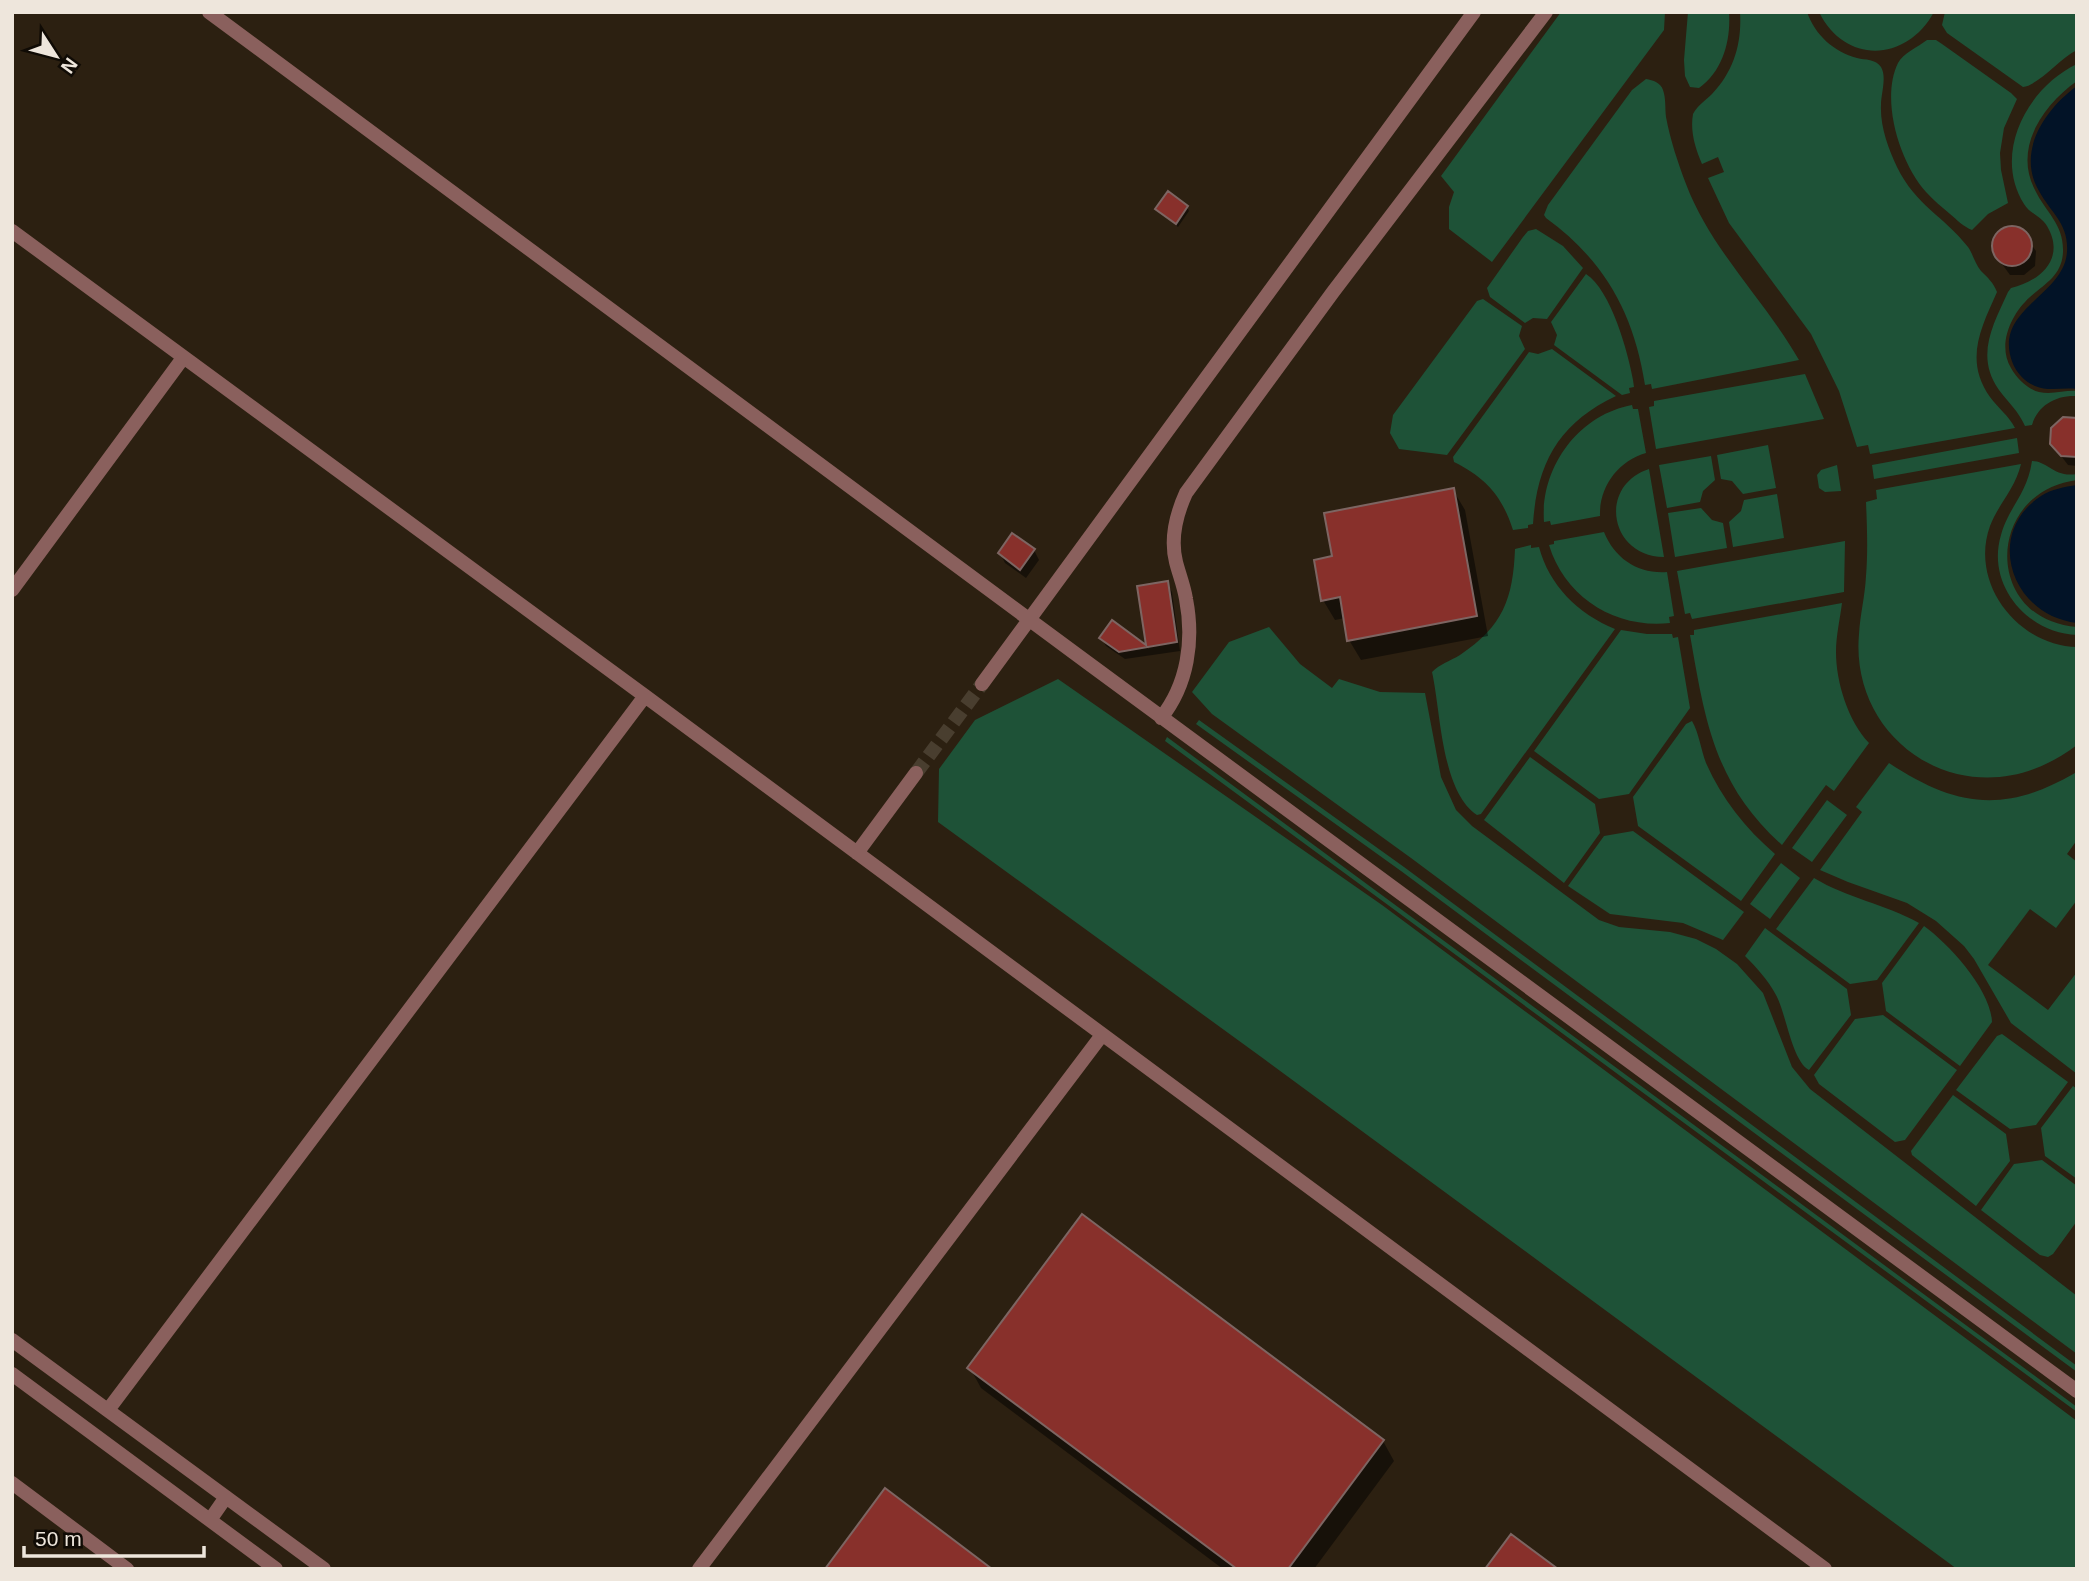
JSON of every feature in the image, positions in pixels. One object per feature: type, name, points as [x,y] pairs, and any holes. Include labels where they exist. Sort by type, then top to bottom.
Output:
[{"type":"street","points":[[209,12],[1030,618],[1161,718],[2077,1391]]},
{"type":"street","points":[[982,684],[1474,12]]},
{"type":"street","points":[[1161,718],[1181,685],[1188,655],[1189,617],[1174,548],[1176,519],[1186,493],[1333,292],[1546,12]]},
{"type":"street","points":[[12,232],[645,696],[1825,1569]]},
{"type":"street","points":[[12,590],[183,358]]},
{"type":"street","points":[[108,1410],[645,696]]},
{"type":"street","points":[[857,853],[916,774]]},
{"type":"street","points":[[699,1569],[1102,1035]]},
{"type":"street","points":[[12,1340],[324,1569]]},
{"type":"street","points":[[12,1374],[276,1569]]},
{"type":"street","points":[[12,1483],[127,1569]]},
{"type":"street","points":[[209,1520],[226,1497]]},
{"type":"green space","points":[[1561,12],[1665,12],[1664,30],[1492,262],[1449,229],[1449,207],[1454,192],[1441,176]]},
{"type":"green space","points":[[1688,12],[1729,12],[1729,33],[1724,54],[1714,73],[1699,88],[1690,87],[1685,76]]},
{"type":"green space","points":[[1740,12],[1807,12],[1820,35],[1833,47],[1857,58],[1873,61],[1881,67],[1884,81],[1881,105],[1883,129],[1897,167],[1913,192],[1968,247],[1979,268],[1997,292],[1981,331],[1978,370],[1990,397],[2015,428],[1870,454],[1868,445],[1857,447],[1839,391],[1811,334],[1729,223],[1708,178],[1724,172],[1718,157],[1702,164],[1695,146],[1693,114],[1720,85],[1731,66],[1740,35]]},
{"type":"green space","points":[[1819,12],[1934,12],[1922,29],[1908,41],[1893,48],[1876,51],[1844,41],[1830,29]]},
{"type":"green space","points":[[1945,12],[2077,12],[2077,50],[2036,82],[2023,87],[1947,33],[1942,25]]},
{"type":"green space","points":[[1927,40],[1936,40],[2017,99],[2004,128],[2000,153],[2008,203],[1988,214],[1972,230],[1926,192],[1908,165],[1896,131],[1891,95],[1898,63],[1907,53]]},
{"type":"green space","points":[[2077,64],[2077,81],[2053,102],[2043,115],[2035,129],[2027,159],[2035,190],[2061,234],[2062,260],[2052,278],[2017,312],[2008,330],[2005,350],[2011,368],[2027,386],[2044,393],[2077,391],[2077,396],[2055,399],[2043,407],[2032,425],[2025,426],[1992,377],[1987,353],[1992,329],[2008,292],[2041,274],[2052,258],[2054,248],[2047,226],[2026,207],[2015,184],[2012,164],[2014,143],[2030,105],[2044,88]]},
{"type":"green space","points":[[1646,79],[1656,82],[1663,90],[1672,142],[1686,184],[1709,231],[1799,360],[1652,389],[1651,384],[1645,385],[1633,335],[1614,291],[1585,252],[1544,215],[1548,205],[1632,90]]},
{"type":"green space","points":[[1536,229],[1563,246],[1583,268],[1547,319],[1533,318],[1525,323],[1490,297],[1487,288],[1523,237],[1528,231]]},
{"type":"green space","points":[[1586,274],[1603,293],[1617,323],[1633,380],[1634,387],[1629,388],[1630,393],[1622,395],[1554,345],[1557,335],[1551,322]]},
{"type":"green space","points":[[1483,299],[1522,326],[1519,336],[1525,349],[1447,455],[1399,449],[1390,433],[1393,415],[1477,301]]},
{"type":"green space","points":[[1552,349],[1616,396],[1596,407],[1566,432],[1546,464],[1535,502],[1533,524],[1528,525],[1528,528],[1513,530],[1504,507],[1491,489],[1454,462],[1453,457],[1529,352],[1538,354]]},
{"type":"green space","points":[[1805,374],[1824,419],[1656,449],[1649,407],[1654,406],[1654,401]]},
{"type":"green space","points":[[1632,405],[1633,409],[1638,409],[1646,453],[1627,462],[1612,477],[1603,495],[1600,516],[1551,525],[1550,521],[1544,522],[1548,482],[1566,447],[1579,432],[1595,420]]},
{"type":"green space","points":[[2017,438],[2019,453],[1874,479],[1872,465]]},
{"type":"green space","points":[[1768,445],[1776,488],[1743,494],[1732,481],[1721,479],[1717,455]]},
{"type":"green space","points":[[1711,456],[1715,480],[1703,491],[1700,502],[1667,508],[1659,465]]},
{"type":"green space","points":[[2032,461],[2063,474],[2077,474],[2077,480],[2047,489],[2025,507],[2012,530],[2007,555],[2011,581],[2024,603],[2046,619],[2077,627],[2077,635],[2042,626],[2027,616],[2005,588],[2000,571],[1998,554],[2001,535],[2026,483]]},
{"type":"green space","points":[[2021,464],[2015,481],[1990,526],[1985,548],[1987,569],[1993,590],[2018,624],[2036,636],[2056,644],[2077,647],[2077,745],[2035,769],[2005,776],[1973,777],[1934,766],[1914,755],[1882,723],[1871,703],[1859,658],[1859,634],[1867,567],[1866,502],[1877,499],[1876,490]]},
{"type":"green space","points":[[1837,465],[1841,491],[1825,492],[1819,488],[1817,475],[1821,470]]},
{"type":"green space","points":[[1649,469],[1664,557],[1646,554],[1632,546],[1622,534],[1617,519],[1617,504],[1622,490],[1632,478]]},
{"type":"green space","points":[[1777,494],[1784,538],[1733,547],[1729,522],[1741,511],[1744,500]]},
{"type":"green space","points":[[1701,508],[1712,520],[1723,523],[1727,548],[1675,557],[1668,513]]},
{"type":"green space","points":[[1604,532],[1614,550],[1629,563],[1646,570],[1667,572],[1674,616],[1669,617],[1670,623],[1650,624],[1612,615],[1580,595],[1567,580],[1549,545],[1554,544],[1554,541]]},
{"type":"green space","points":[[1845,541],[1844,592],[1692,619],[1690,613],[1685,614],[1677,571]]},
{"type":"green space","points":[[1531,545],[1531,548],[1539,547],[1550,574],[1567,597],[1589,615],[1615,629],[1481,814],[1477,815],[1465,804],[1449,770],[1432,672],[1475,644],[1496,622],[1512,583],[1515,549]]},
{"type":"green space","points":[[1842,603],[1836,646],[1838,676],[1849,712],[1869,743],[1834,791],[1826,785],[1782,845],[1759,822],[1741,798],[1716,749],[1701,695],[1690,635],[1694,635],[1694,630]]},
{"type":"green space","points":[[1269,627],[1300,664],[1332,688],[1339,679],[1380,692],[1425,693],[1441,777],[1456,810],[1472,826],[1599,920],[1619,927],[1670,932],[1696,939],[1737,964],[1763,993],[1792,1067],[1810,1089],[2077,1296],[2077,1354],[1411,858],[1212,714],[1192,692],[1229,642]]},
{"type":"green space","points":[[1621,630],[1672,634],[1673,638],[1678,637],[1690,708],[1629,794],[1599,799],[1534,751]]},
{"type":"green space","points":[[1058,679],[1382,905],[2077,1421],[2077,1569],[1957,1569],[938,822],[939,769],[975,720]]},
{"type":"green space","points":[[1199,720],[1404,867],[2077,1366],[2077,1372],[1401,871],[1196,724]]},
{"type":"green space","points":[[1692,721],[1706,763],[1719,789],[1744,823],[1775,854],[1741,901],[1638,826],[1633,797],[1686,724]]},
{"type":"green space","points":[[1167,737],[2077,1407],[2077,1412],[1165,741]]},
{"type":"green space","points":[[1530,757],[1595,804],[1600,833],[1564,883],[1484,820]]},
{"type":"green space","points":[[1889,763],[1936,789],[1980,800],[2025,795],[2075,773],[2077,775],[2077,840],[2067,854],[2077,862],[2077,900],[2056,928],[2030,909],[1988,965],[2048,1010],[2077,972],[2077,1074],[2011,1023],[1974,959],[1964,946],[1936,921],[1907,903],[1820,870],[1862,812],[1856,807]]},
{"type":"green space","points":[[1827,800],[1847,815],[1812,862],[1792,848]]},
{"type":"green space","points":[[1633,831],[1744,912],[1723,940],[1683,923],[1610,914],[1568,886],[1604,836]]},
{"type":"green space","points":[[1781,863],[1800,878],[1770,919],[1750,904]]},
{"type":"green space","points":[[1814,878],[1919,923],[1877,980],[1850,984],[1776,929]]},
{"type":"green space","points":[[1924,926],[1945,944],[1967,969],[1977,982],[1990,1009],[1992,1022],[1960,1066],[1886,1011],[1882,983]]},
{"type":"green space","points":[[1765,928],[1847,989],[1851,1015],[1809,1070],[1798,1057],[1776,995],[1762,974],[1745,956]]},
{"type":"green space","points":[[1883,1015],[1957,1070],[1905,1140],[1895,1142],[1819,1084],[1814,1075],[1855,1019]]},
{"type":"green space","points":[[2002,1034],[2068,1082],[2036,1125],[2010,1129],[1956,1090],[1997,1036]]},
{"type":"green space","points":[[2073,1086],[2077,1089],[2077,1179],[2045,1156],[2041,1128]]},
{"type":"green space","points":[[1953,1095],[2006,1134],[2010,1161],[1976,1206],[1912,1155],[1911,1151]]},
{"type":"green space","points":[[2042,1160],[2077,1186],[2077,1221],[2048,1257],[2040,1255],[1981,1210],[2014,1164]]},
{"type":"water","points":[[2077,86],[2077,389],[2045,389],[2031,384],[2019,374],[2013,364],[2009,345],[2012,330],[2020,316],[2054,281],[2063,267],[2067,252],[2062,226],[2039,191],[2031,161],[2037,132],[2054,107]]},
{"type":"water","points":[[2077,485],[2077,623],[2054,617],[2036,606],[2022,590],[2013,571],[2010,551],[2013,531],[2023,512],[2045,494]]},
{"type":"building","points":[[1168,191],[1188,206],[1176,224],[1155,209]]},
{"type":"building","points":[[2012,226],[2026,232],[2032,246],[2026,260],[2012,266],[1998,260],[1992,246],[1998,232]]},
{"type":"building","points":[[2063,417],[2077,418],[2077,457],[2061,456],[2050,444],[2051,428]]},
{"type":"building","points":[[1454,488],[1477,616],[1347,641],[1340,597],[1321,601],[1314,560],[1332,556],[1324,513]]},
{"type":"building","points":[[1012,533],[1035,549],[1020,570],[998,553]]},
{"type":"building","points":[[1168,581],[1177,642],[1119,652],[1099,638],[1112,620],[1146,645],[1137,586]]},
{"type":"building","points":[[1082,1214],[1384,1440],[1288,1569],[1237,1569],[967,1368]]},
{"type":"building","points":[[885,1488],[992,1569],[825,1569]]},
{"type":"building","points":[[1511,1534],[1558,1569],[1485,1569]]},
{"type":"tunnel","points":[[916,773],[982,684]]}]
